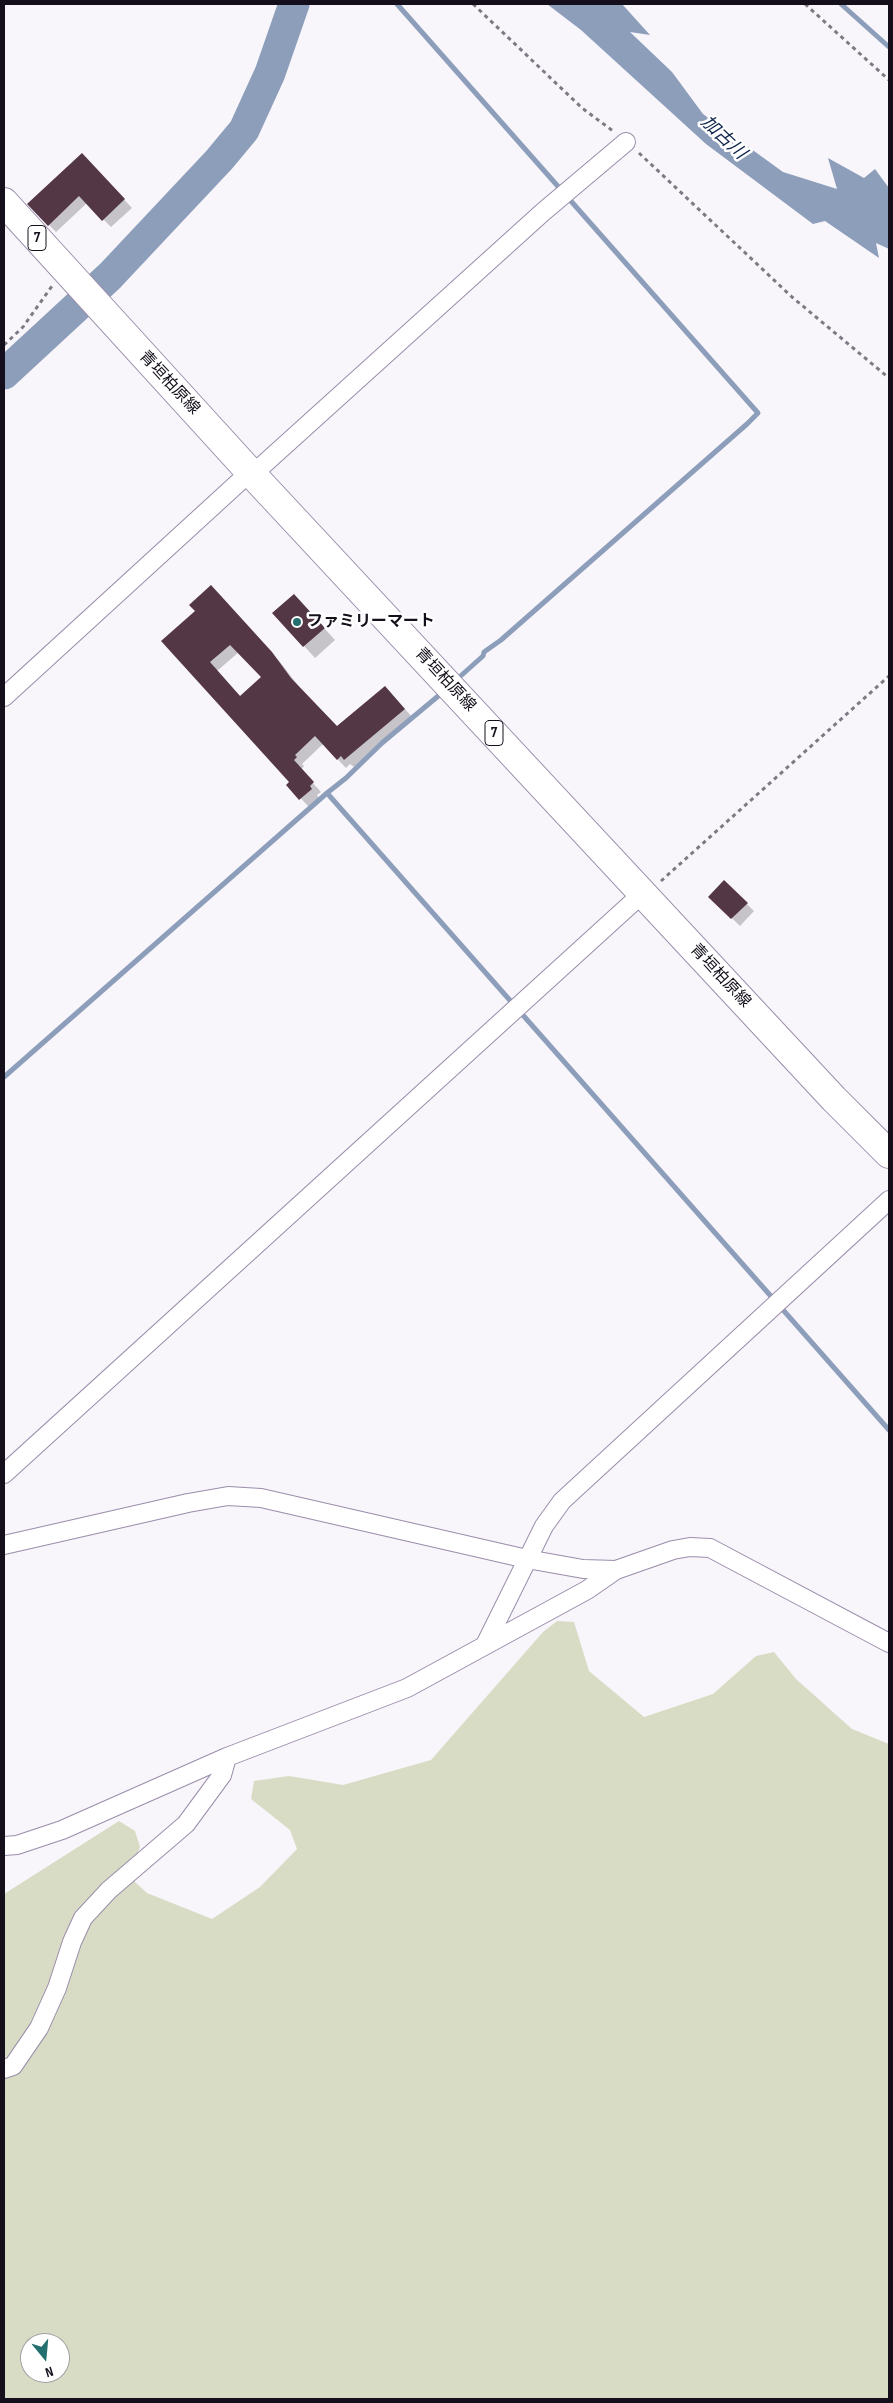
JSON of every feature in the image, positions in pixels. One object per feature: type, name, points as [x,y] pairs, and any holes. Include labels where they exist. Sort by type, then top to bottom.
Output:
[{"type":"main road","name":"青垣柏原線","points":[[4,202],[101,310],[834,1100],[889,1154]]},
{"type":"street","points":[[4,698],[543,212],[626,142]]},
{"type":"street","points":[[4,1474],[644,894]]},
{"type":"street","points":[[485,1645],[544,1526],[562,1501],[889,1200]]},
{"type":"street","points":[[4,1545],[188,1503],[228,1496],[261,1498],[527,1559],[583,1569],[616,1570]]},
{"type":"street","points":[[4,1846],[17,1845],[62,1830],[227,1758],[407,1688],[587,1590],[616,1570],[673,1550],[690,1547],[710,1548],[889,1643]]},
{"type":"street","points":[[4,2069],[13,2066],[39,2028],[57,1988],[72,1942],[83,1918],[109,1890],[186,1824],[222,1775],[227,1758]]},
{"type":"path","points":[[473,4],[582,108],[626,142],[792,297],[889,378]]},
{"type":"path","points":[[805,4],[889,80]]},
{"type":"path","points":[[4,345],[23,327],[67,272]]},
{"type":"path","points":[[644,894],[889,676]]},
{"type":"green space","points":[[557,1621],[574,1622],[589,1671],[644,1717],[713,1694],[756,1656],[774,1652],[796,1679],[852,1729],[889,1744],[889,2399],[4,2399],[4,1894],[119,1821],[135,1831],[140,1847],[134,1863],[135,1882],[147,1893],[212,1919],[260,1887],[297,1849],[290,1830],[251,1799],[254,1781],[289,1776],[343,1785],[431,1760],[543,1632]]},
{"type":"water","name":"加古川","points":[[547,4],[622,4],[650,35],[630,32],[672,72],[703,114],[783,172],[837,189],[828,158],[864,178],[875,169],[889,188],[889,249],[876,243],[879,258],[825,221],[813,224],[706,144],[581,30]]},
{"type":"building","points":[[82,153],[125,199],[102,221],[79,196],[48,226],[27,204]]},
{"type":"building","points":[[211,585],[272,652],[291,678],[337,726],[385,686],[405,709],[344,760],[341,756],[337,760],[315,736],[295,755],[297,757],[294,760],[314,782],[310,786],[312,789],[299,800],[286,785],[289,782],[161,641],[195,611],[189,605]],"holes":[[[230,645],[261,677],[240,696],[210,662]]]},
{"type":"building","points":[[294,594],[325,628],[303,647],[272,613]]},
{"type":"building","points":[[724,880],[748,903],[731,919],[708,897]]},
{"type":"waterway","points":[[4,374],[110,276],[219,160],[244,130],[270,73],[294,4]]},
{"type":"waterway","points":[[397,4],[758,413],[501,640],[484,652],[483,656],[455,681]]},
{"type":"waterway","points":[[841,4],[889,47]]},
{"type":"waterway","points":[[4,1077],[346,778],[382,743],[443,692]]},
{"type":"waterway","points":[[327,793],[889,1430]]},
{"type":"place","name":"ファミリーマート","points":[[297,622]]}]
